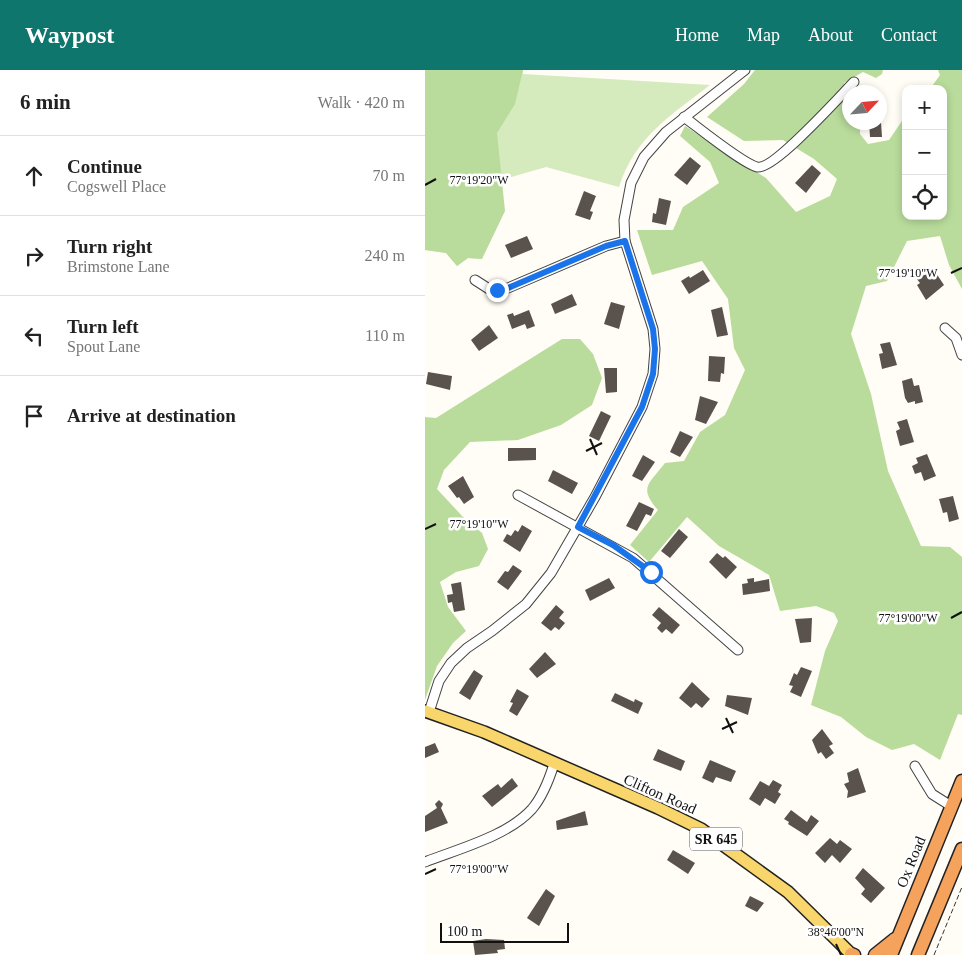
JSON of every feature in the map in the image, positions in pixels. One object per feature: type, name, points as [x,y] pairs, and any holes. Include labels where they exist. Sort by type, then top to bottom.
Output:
[{"type":"highway","name":"Ox Road","points":[[891,955],[962,781]]},
{"type":"highway","points":[[918,955],[962,848]]},
{"type":"highway","points":[[875,955],[888,946],[901,931]]},
{"type":"main road","name":"Clifton Road","points":[[427,712],[484,732],[658,808],[701,829],[788,892],[852,955]]},
{"type":"street","points":[[427,712],[439,681],[451,663],[467,648],[506,621],[536,594],[551,573],[578,527],[642,407],[653,374],[655,349],[653,329],[625,241],[626,204],[638,166],[651,147],[684,117],[745,70]]},
{"type":"street","points":[[684,117],[729,150],[755,166],[760,167],[773,160],[803,135],[854,82]]},
{"type":"street","points":[[475,280],[489,288],[508,288],[606,246],[625,241]]},
{"type":"street","points":[[945,328],[956,338],[962,355]]},
{"type":"street","points":[[518,494],[633,558],[738,650]]},
{"type":"street","points":[[425,862],[502,831],[523,818],[537,802],[554,764]]},
{"type":"street","points":[[915,766],[932,794],[951,806]]},
{"type":"path","points":[[934,955],[962,887]]},
{"type":"green space","points":[[425,70],[523,70],[523,74],[710,85],[655,129],[644,141],[634,154],[619,187],[546,167],[464,191],[482,259],[468,258],[457,266],[446,253],[425,250]]},
{"type":"green space","points":[[425,70],[523,70],[515,104],[497,133],[505,211],[482,259],[468,258],[457,266],[446,253],[425,250]]},
{"type":"green space","points":[[755,70],[883,70],[882,74],[876,78],[863,72],[842,85],[842,130],[860,130],[860,134],[868,144],[889,140],[902,121],[902,220],[947,220],[947,85],[933,85],[940,75],[938,70],[962,70],[962,289],[949,265],[940,236],[907,241],[887,281],[866,286],[851,334],[871,394],[888,471],[921,546],[950,547],[962,557],[962,715],[958,714],[940,760],[914,744],[892,750],[866,737],[841,717],[811,705],[825,651],[838,621],[834,613],[816,606],[780,611],[769,575],[719,546],[687,517],[649,562],[630,545],[658,510],[648,496],[647,491],[650,481],[665,463],[684,461],[700,432],[725,415],[745,370],[734,348],[728,299],[702,261],[652,275],[637,230],[673,230],[683,207],[719,183],[710,162],[680,136],[685,126],[766,178],[796,212],[830,196],[837,179],[814,159],[783,140],[744,141],[707,117],[744,84]]},
{"type":"green space","points":[[562,339],[580,339],[593,354],[602,378],[592,405],[561,425],[518,440],[470,442],[444,470],[437,489],[463,517],[482,533],[488,549],[479,566],[456,572],[440,582],[448,607],[466,631],[453,643],[437,666],[425,700],[425,417],[436,418]]},
{"type":"building","points":[[870,130],[882,130],[882,137],[870,137]]},
{"type":"building","points":[[690,157],[701,166],[687,185],[674,175]]},
{"type":"building","points":[[812,165],[821,173],[806,193],[795,183]]},
{"type":"building","points":[[584,191],[596,196],[590,211],[593,212],[590,220],[575,215]]},
{"type":"building","points":[[659,198],[671,201],[666,225],[652,222],[653,213],[656,214]]},
{"type":"building","points":[[527,236],[533,249],[511,258],[505,245]]},
{"type":"building","points":[[703,270],[710,281],[689,294],[681,281]]},
{"type":"building","points":[[930,273],[932,276],[936,273],[944,285],[926,300],[917,285],[920,283],[916,278]]},
{"type":"building","points":[[572,294],[577,305],[555,314],[551,304]]},
{"type":"building","points":[[611,302],[625,306],[619,329],[604,324]]},
{"type":"building","points":[[722,307],[728,335],[717,337],[711,310]]},
{"type":"building","points":[[529,310],[535,326],[527,329],[525,324],[512,329],[507,315],[513,313],[514,316]]},
{"type":"building","points":[[489,325],[498,338],[479,351],[471,340]]},
{"type":"building","points":[[890,342],[897,365],[882,369],[879,354],[883,353],[880,344]]},
{"type":"building","points":[[709,356],[725,357],[724,374],[721,373],[720,382],[708,381]]},
{"type":"building","points":[[604,368],[617,368],[617,392],[606,393]]},
{"type":"building","points":[[428,372],[452,376],[450,390],[426,384]]},
{"type":"building","points":[[912,378],[914,386],[919,385],[923,402],[915,404],[915,401],[908,403],[905,398],[902,381]]},
{"type":"building","points":[[700,396],[718,402],[706,424],[695,420]]},
{"type":"building","points":[[601,411],[611,416],[599,441],[589,436]]},
{"type":"building","points":[[907,419],[914,442],[900,446],[896,431],[900,429],[897,422]]},
{"type":"building","points":[[680,431],[693,437],[680,457],[670,452]]},
{"type":"building","points":[[508,448],[536,448],[536,460],[508,461]]},
{"type":"building","points":[[927,454],[936,476],[924,481],[921,472],[915,474],[912,466],[918,463],[916,458]]},
{"type":"building","points":[[643,455],[655,462],[642,481],[632,476]]},
{"type":"building","points":[[553,470],[578,483],[572,494],[548,481]]},
{"type":"building","points":[[463,476],[474,497],[464,504],[448,486]]},
{"type":"building","points":[[953,496],[959,519],[949,522],[947,512],[943,513],[939,499]]},
{"type":"building","points":[[639,502],[654,509],[651,516],[646,514],[637,531],[626,526]]},
{"type":"building","points":[[522,525],[532,531],[520,552],[503,541],[507,534],[511,536],[515,530],[518,532]]},
{"type":"building","points":[[679,529],[688,537],[670,558],[661,551]]},
{"type":"building","points":[[717,553],[723,558],[725,556],[737,567],[726,579],[709,562]]},
{"type":"building","points":[[513,565],[522,571],[508,590],[497,582],[505,571],[508,572]]},
{"type":"building","points":[[609,578],[615,588],[590,601],[585,590]]},
{"type":"building","points":[[754,578],[754,582],[769,579],[770,591],[743,595],[742,584],[748,583],[747,579]]},
{"type":"building","points":[[461,582],[465,610],[454,612],[452,602],[448,603],[447,595],[453,594],[451,584]]},
{"type":"building","points":[[556,605],[564,612],[559,618],[565,623],[559,630],[555,627],[551,631],[541,623]]},
{"type":"building","points":[[659,607],[680,625],[672,634],[666,629],[662,633],[657,628],[661,623],[652,615]]},
{"type":"building","points":[[812,618],[811,642],[800,643],[795,619]]},
{"type":"building","points":[[545,652],[556,664],[537,678],[529,669]]},
{"type":"building","points":[[801,667],[812,671],[801,697],[790,692],[793,686],[789,685],[794,673],[797,675]]},
{"type":"building","points":[[474,670],[483,676],[470,700],[459,693]]},
{"type":"building","points":[[692,682],[710,699],[702,708],[696,703],[691,708],[679,698]]},
{"type":"building","points":[[517,689],[529,696],[517,716],[509,711],[513,703],[510,702]]},
{"type":"building","points":[[615,693],[634,702],[635,699],[643,703],[638,714],[611,701]]},
{"type":"building","points":[[727,695],[752,698],[748,715],[725,706]]},
{"type":"building","points":[[822,729],[833,744],[829,746],[834,753],[826,759],[821,752],[818,754],[812,740]]},
{"type":"building","points":[[435,743],[439,752],[425,758],[425,747]]},
{"type":"building","points":[[658,749],[685,761],[681,771],[653,760]]},
{"type":"building","points":[[710,760],[736,771],[731,782],[716,777],[713,783],[702,778]]},
{"type":"building","points":[[858,768],[866,792],[847,798],[848,791],[844,784],[849,782],[847,773]]},
{"type":"building","points":[[512,778],[518,786],[492,807],[482,796],[498,784],[501,788]]},
{"type":"building","points":[[773,780],[782,785],[778,792],[781,794],[775,804],[765,798],[760,806],[749,799],[760,781],[769,786]]},
{"type":"building","points":[[439,800],[443,804],[441,808],[448,823],[425,832],[425,816],[437,808],[435,804]]},
{"type":"building","points":[[791,810],[807,822],[811,815],[819,821],[807,836],[788,824],[789,822],[784,819]]},
{"type":"building","points":[[585,811],[588,825],[557,830],[556,821]]},
{"type":"building","points":[[830,838],[837,844],[840,840],[852,849],[840,863],[832,855],[825,863],[815,853]]},
{"type":"building","points":[[673,850],[695,863],[688,874],[667,860]]},
{"type":"building","points":[[863,868],[885,888],[871,903],[861,894],[865,889],[855,878]]},
{"type":"building","points":[[546,889],[555,896],[539,926],[527,918]]},
{"type":"building","points":[[750,896],[764,903],[757,912],[745,906]]},
{"type":"building","points":[[486,939],[504,940],[505,949],[497,950],[498,953],[475,955],[473,941]]},
{"type":"route","points":[[497,290],[508,288],[606,246],[625,241],[653,329],[655,349],[653,374],[642,407],[578,527],[613,545],[651,572]]}]
